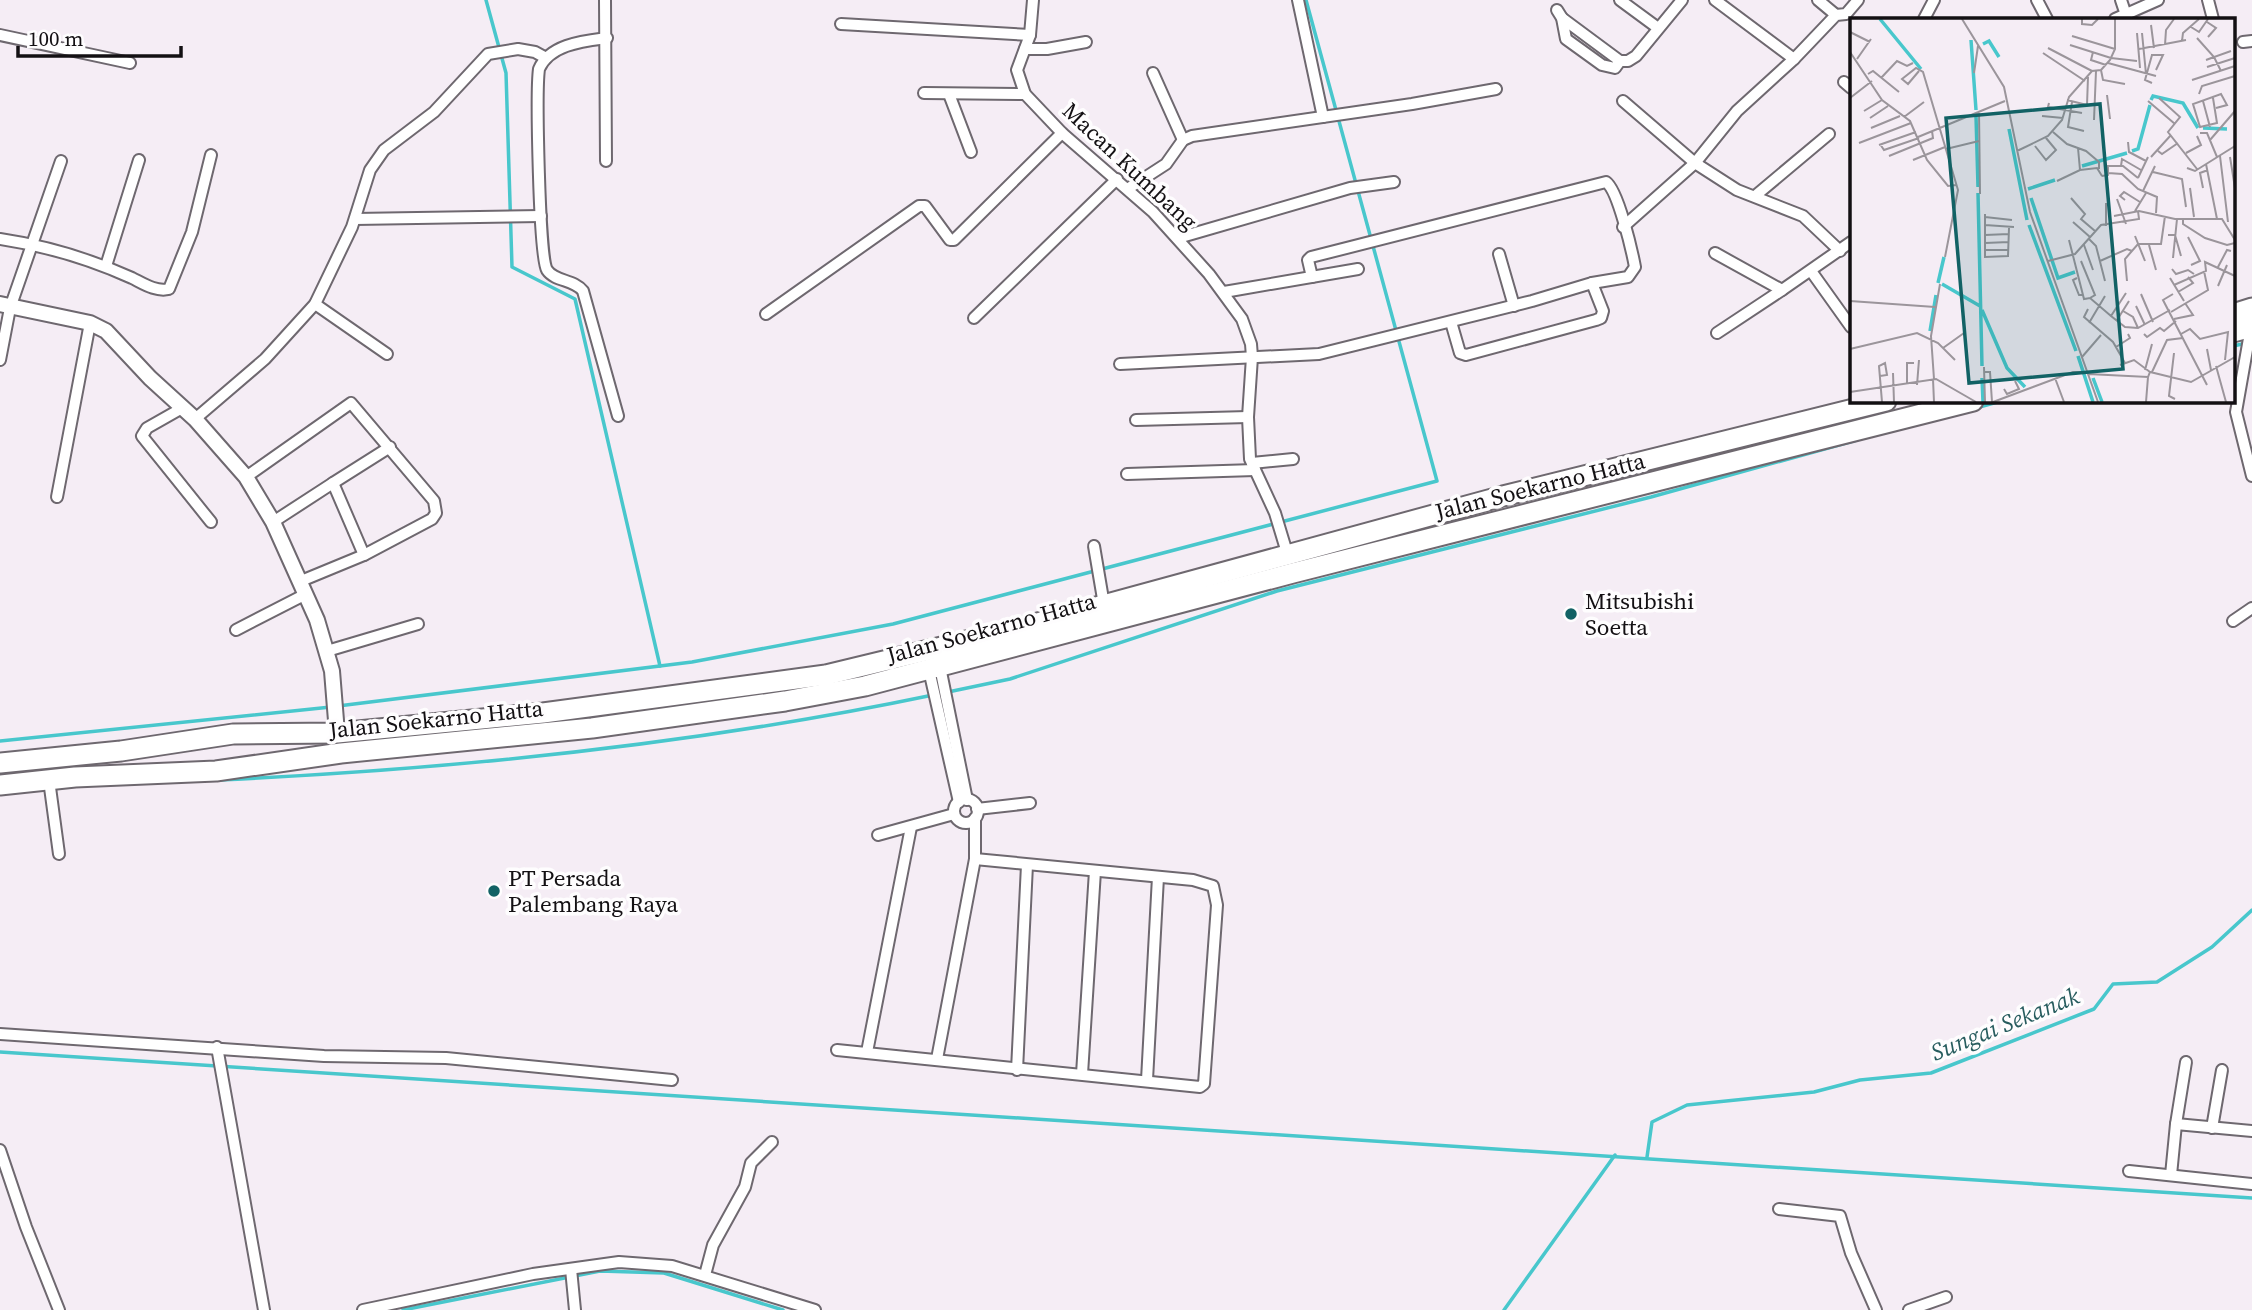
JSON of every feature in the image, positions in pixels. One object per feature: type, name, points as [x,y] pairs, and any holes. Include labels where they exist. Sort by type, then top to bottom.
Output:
[{"type":"highway","points":[[2234,315],[2247,327]]},
{"type":"highway","name":"Jalan Soekarno Hatta","points":[[0,763],[121,751],[233,734],[531,714],[858,669],[1104,606],[1515,493],[1882,402]]},
{"type":"highway","name":"Jalan Soekarno Hatta","points":[[0,785],[216,771],[341,753],[592,727],[753,705],[937,675],[1293,573],[1969,402]]},
{"type":"highway","points":[[749,685],[753,705]]},
{"type":"street","points":[[605,0],[606,161]]},
{"type":"street","points":[[924,93],[1025,93],[1017,75],[1030,35],[1033,0]]},
{"type":"street","points":[[1298,0],[1331,116]]},
{"type":"street","points":[[1620,0],[1658,28]]},
{"type":"street","points":[[1559,14],[1566,39],[1602,65],[1615,68],[1620,61],[1628,61],[1636,56],[1682,0]]},
{"type":"street","points":[[1715,0],[1794,59]]},
{"type":"street","points":[[1818,0],[1836,15]]},
{"type":"street","points":[[1623,227],[1695,163],[1737,111],[1794,59],[1836,15],[1846,14],[1858,0]]},
{"type":"street","points":[[1925,18],[1934,0]]},
{"type":"street","points":[[2037,0],[2046,18]]},
{"type":"street","points":[[2120,0],[2121,17],[2158,0]]},
{"type":"street","points":[[2208,0],[2213,18]]},
{"type":"street","points":[[841,24],[1030,35]]},
{"type":"street","points":[[0,35],[130,63]]},
{"type":"street","points":[[607,38],[578,42],[546,58],[538,75],[541,216],[546,268],[552,275],[576,284],[583,291],[618,416]]},
{"type":"street","points":[[1025,49],[1047,50],[1086,42]]},
{"type":"street","points":[[195,419],[265,359],[316,304],[355,219],[376,159],[393,141],[434,112],[475,65],[494,52],[535,52],[546,58]]},
{"type":"street","points":[[1153,73],[1183,140]]},
{"type":"street","points":[[1129,188],[1166,164],[1183,140],[1210,133],[1496,89]]},
{"type":"street","name":"Macan Kumbang","points":[[1025,93],[1062,133],[1129,188],[1178,238],[1224,292],[1245,326],[1252,357],[1248,417],[1254,467],[1275,513],[1288,556]]},
{"type":"street","points":[[949,94],[971,152]]},
{"type":"street","points":[[1623,101],[1695,163],[1737,190],[1803,216],[1840,251]]},
{"type":"street","points":[[766,314],[919,206],[925,206],[950,240],[954,240],[1062,133]]},
{"type":"street","points":[[1755,196],[1829,134]]},
{"type":"street","points":[[0,239],[32,244],[106,266],[156,289],[170,288],[191,232],[211,155]]},
{"type":"street","points":[[106,266],[139,160]]},
{"type":"street","points":[[0,359],[5,306],[32,244],[61,162]]},
{"type":"street","points":[[974,318],[1117,178]]},
{"type":"street","points":[[1178,238],[1355,186],[1394,182]]},
{"type":"street","points":[[1120,364],[1319,354],[1514,306],[1633,273],[1633,260],[1611,186],[1605,182],[1311,257],[1308,260],[1311,277]]},
{"type":"street","points":[[355,219],[541,216]]},
{"type":"street","points":[[1717,333],[1850,243]]},
{"type":"street","points":[[1715,253],[1782,290]]},
{"type":"street","points":[[1499,254],[1514,306]]},
{"type":"street","points":[[1224,292],[1358,269]]},
{"type":"street","points":[[1811,271],[1850,326]]},
{"type":"street","points":[[1451,322],[1460,353],[1466,355],[1596,320],[1601,318],[1603,311],[1592,283]]},
{"type":"street","points":[[316,304],[387,354]]},
{"type":"street","points":[[5,306],[90,323],[118,341],[137,365],[184,407],[246,477],[273,522],[304,587],[327,650],[337,725]]},
{"type":"street","points":[[57,497],[90,323]]},
{"type":"street","points":[[2247,327],[2236,412],[2252,476]]},
{"type":"street","points":[[236,630],[304,587],[432,519],[436,513],[434,500],[356,405],[349,403],[246,477]]},
{"type":"street","points":[[184,407],[147,428],[142,436],[211,522]]},
{"type":"street","points":[[1136,420],[1248,417]]},
{"type":"street","points":[[273,522],[390,447]]},
{"type":"street","points":[[1127,474],[1254,467],[1293,458]]},
{"type":"street","points":[[333,483],[364,555]]},
{"type":"street","points":[[1094,546],[1100,566],[1104,606]]},
{"type":"street","points":[[2233,621],[2252,608]]},
{"type":"street","points":[[327,650],[418,624]]},
{"type":"street","points":[[937,675],[963,801],[976,814],[975,859],[937,1059]]},
{"type":"street","points":[[49,780],[60,854]]},
{"type":"street","points":[[878,835],[954,814],[963,801]]},
{"type":"street","points":[[954,814],[962,823],[976,814],[1030,803]]},
{"type":"street","points":[[867,1052],[911,827]]},
{"type":"street","points":[[837,1050],[1200,1087],[1204,1084],[1216,918],[1217,892],[1213,886],[1193,880],[975,859]]},
{"type":"street","points":[[1017,1070],[1027,865]]},
{"type":"street","points":[[1082,1074],[1095,871]]},
{"type":"street","points":[[1147,1080],[1158,877]]},
{"type":"street","points":[[0,1034],[218,1051],[446,1058],[672,1080]]},
{"type":"street","points":[[218,1051],[264,1310]]},
{"type":"street","points":[[2171,1175],[2186,1062]]},
{"type":"street","points":[[2212,1128],[2222,1070]]},
{"type":"street","points":[[2176,1124],[2252,1131]]},
{"type":"street","points":[[705,1275],[713,1245],[745,1187],[751,1163],[772,1142]]},
{"type":"street","points":[[0,1150],[26,1227],[59,1310]]},
{"type":"street","points":[[2129,1171],[2252,1184]]},
{"type":"street","points":[[1779,1209],[1840,1216],[1851,1253],[1875,1310]]},
{"type":"street","points":[[363,1310],[475,1286],[619,1262],[672,1266],[815,1310]]},
{"type":"street","points":[[572,1271],[575,1310]]},
{"type":"street","points":[[1909,1310],[1946,1297]]},
{"type":"waterway","points":[[486,0],[506,73],[512,267],[575,299],[660,666]]},
{"type":"waterway","points":[[338,706],[692,662],[893,624],[1437,481],[1306,0]]},
{"type":"waterway","points":[[2234,346],[2247,343]]},
{"type":"waterway","points":[[1976,408],[1997,402]]},
{"type":"waterway","points":[[948,692],[1010,679],[1277,591],[1651,497],[1857,440]]},
{"type":"waterway","points":[[219,780],[398,769],[578,752],[756,727],[933,695]]},
{"type":"waterway","points":[[0,741],[331,707]]},
{"type":"waterway","name":"Sungai Sekanak","points":[[1647,1157],[1652,1122],[1687,1105],[1814,1092],[1860,1080],[1931,1073],[2094,1009],[2113,984],[2157,982],[2212,947],[2252,910]]},
{"type":"waterway","points":[[0,1052],[2252,1198]]},
{"type":"waterway","points":[[1504,1310],[1615,1155]]},
{"type":"waterway","points":[[403,1310],[600,1271],[664,1273],[783,1310]]},
{"type":"place","name":"Mitsubishi Soetta","points":[[1571,614]]},
{"type":"place","name":"PT Persada Palembang Raya","points":[[494,891]]}]
